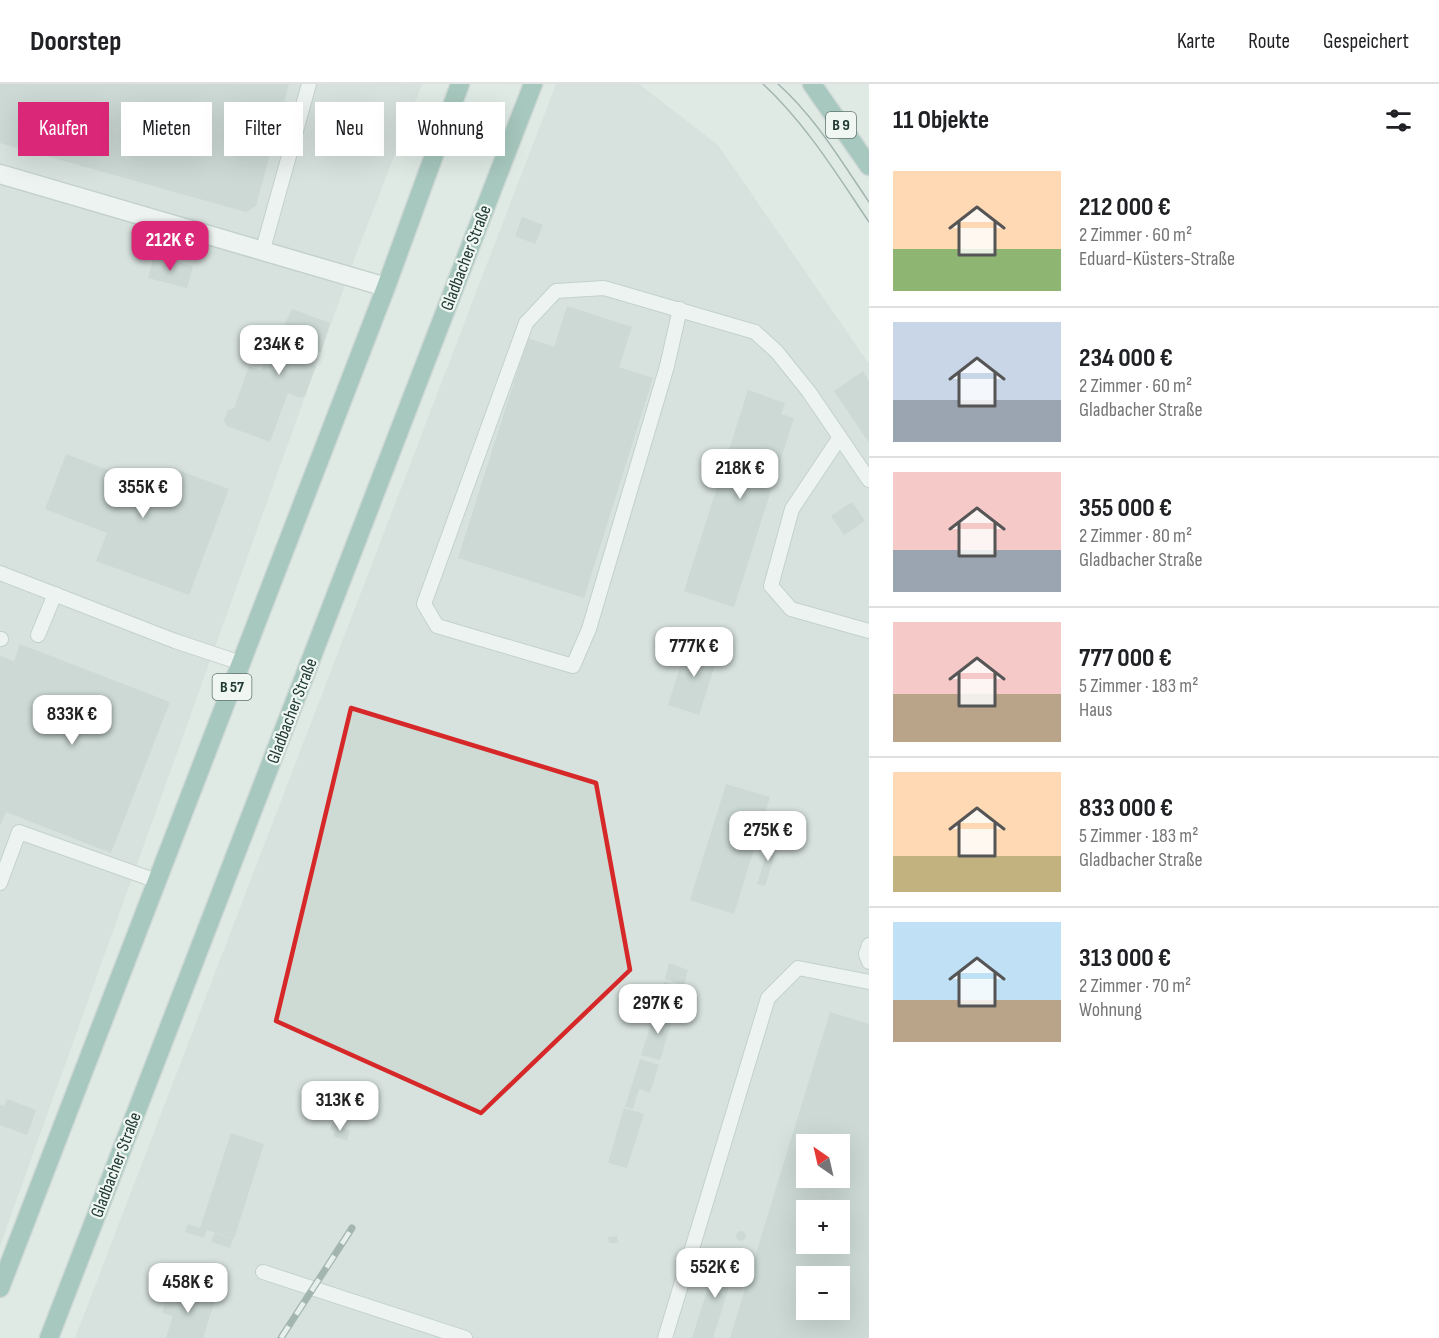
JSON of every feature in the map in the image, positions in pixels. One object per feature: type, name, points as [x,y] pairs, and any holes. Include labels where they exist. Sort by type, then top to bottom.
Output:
[{"type":"main road","name":"B 57","points":[[0,1288],[386,287],[460,84]]},
{"type":"main road","name":"Gladbacher Straße","points":[[49,1338],[532,84]]},
{"type":"main road","name":"B 9","points":[[812,84],[869,166]]},
{"type":"street","points":[[0,174],[263,249],[386,287]]},
{"type":"lane","points":[[263,249],[309,84]]},
{"type":"lane","points":[[680,309],[668,366],[596,608],[573,666],[436,626],[424,604],[526,322],[556,291],[604,288],[680,309],[754,332],[777,352],[869,480]]},
{"type":"lane","points":[[840,437],[792,509],[771,586],[791,609],[869,631]]},
{"type":"lane","points":[[0,573],[175,641],[241,663]]},
{"type":"lane","points":[[38,635],[55,594]]},
{"type":"lane","points":[[0,883],[19,831],[157,881]]},
{"type":"lane","points":[[869,945],[866,954],[869,962]]},
{"type":"lane","points":[[665,1338],[768,998],[798,968],[869,981]]},
{"type":"lane","points":[[263,1272],[465,1338]]},
{"type":"highlighted area","points":[[351,708],[596,783],[630,970],[481,1113],[276,1021]]},
{"type":"shaded area","points":[[0,84],[422,84],[415,102],[396,102],[396,151],[354,260],[0,1246]]},
{"type":"shaded area","points":[[556,84],[639,84],[718,145],[869,364],[869,1338],[75,1338]]},
{"type":"building","points":[[0,84],[289,84],[284,102],[224,102],[224,156],[270,156],[256,206],[246,212],[46,156],[109,156],[109,102],[18,102],[18,148],[0,143]]},
{"type":"building","points":[[522,217],[543,225],[535,244],[515,236]]},
{"type":"building","points":[[154,255],[193,266],[187,288],[148,278]]},
{"type":"building","points":[[567,306],[632,327],[619,367],[653,378],[584,598],[458,558],[528,338],[554,347]]},
{"type":"building","points":[[292,309],[330,323],[321,353],[318,351],[313,365],[316,366],[305,396],[301,398],[288,393],[270,442],[227,426],[224,421],[228,410],[234,408],[249,366],[261,371],[264,363],[269,365],[272,356],[269,355],[278,330],[281,332]]},
{"type":"building","points":[[863,371],[869,381],[869,443],[834,391]]},
{"type":"building","points":[[748,390],[785,403],[781,414],[794,418],[734,607],[684,591]]},
{"type":"building","points":[[66,454],[127,477],[129,472],[163,485],[170,467],[229,489],[189,595],[96,561],[107,533],[45,509]]},
{"type":"building","points":[[852,502],[865,521],[844,535],[831,516]]},
{"type":"building","points":[[688,642],[719,652],[699,715],[668,705]]},
{"type":"building","points":[[20,644],[170,702],[111,853],[6,812],[0,826],[0,656],[14,661]]},
{"type":"building","points":[[726,784],[770,797],[734,914],[690,900]]},
{"type":"building","points":[[771,839],[779,841],[765,886],[757,884]]},
{"type":"building","points":[[669,963],[688,970],[684,985],[665,979]]},
{"type":"building","points":[[664,982],[683,988],[678,1003],[659,997]]},
{"type":"building","points":[[656,1009],[674,1015],[660,1060],[641,1055]]},
{"type":"building","points":[[830,1012],[869,1024],[869,1338],[730,1338]]},
{"type":"building","points":[[640,1059],[659,1065],[650,1093],[639,1089],[633,1109],[625,1107]]},
{"type":"building","points":[[7,1099],[36,1110],[27,1135],[0,1125],[0,1105],[4,1106]]},
{"type":"building","points":[[624,1108],[644,1114],[627,1168],[608,1163]]},
{"type":"building","points":[[332,1123],[350,1131],[347,1141],[333,1136],[335,1131],[330,1130]]},
{"type":"building","points":[[231,1133],[264,1144],[234,1239],[207,1230],[204,1238],[185,1232],[188,1224],[200,1228]]},
{"type":"building","points":[[741,1231],[746,1236],[741,1241],[736,1236]]},
{"type":"building","points":[[214,1233],[233,1239],[230,1248],[211,1242]]},
{"type":"building","points":[[617,1236],[618,1243],[609,1243],[608,1237]]},
{"type":"building","points":[[718,1256],[737,1262],[713,1338],[692,1338]]},
{"type":"building","points":[[170,1288],[215,1300],[203,1338],[166,1338],[173,1316],[162,1313]]},
{"type":"tram line","points":[[763,84],[807,132],[869,222]]},
{"type":"tram line","points":[[778,84],[816,125],[869,202]]},
{"type":"railway","points":[[281,1338],[352,1228]]}]
